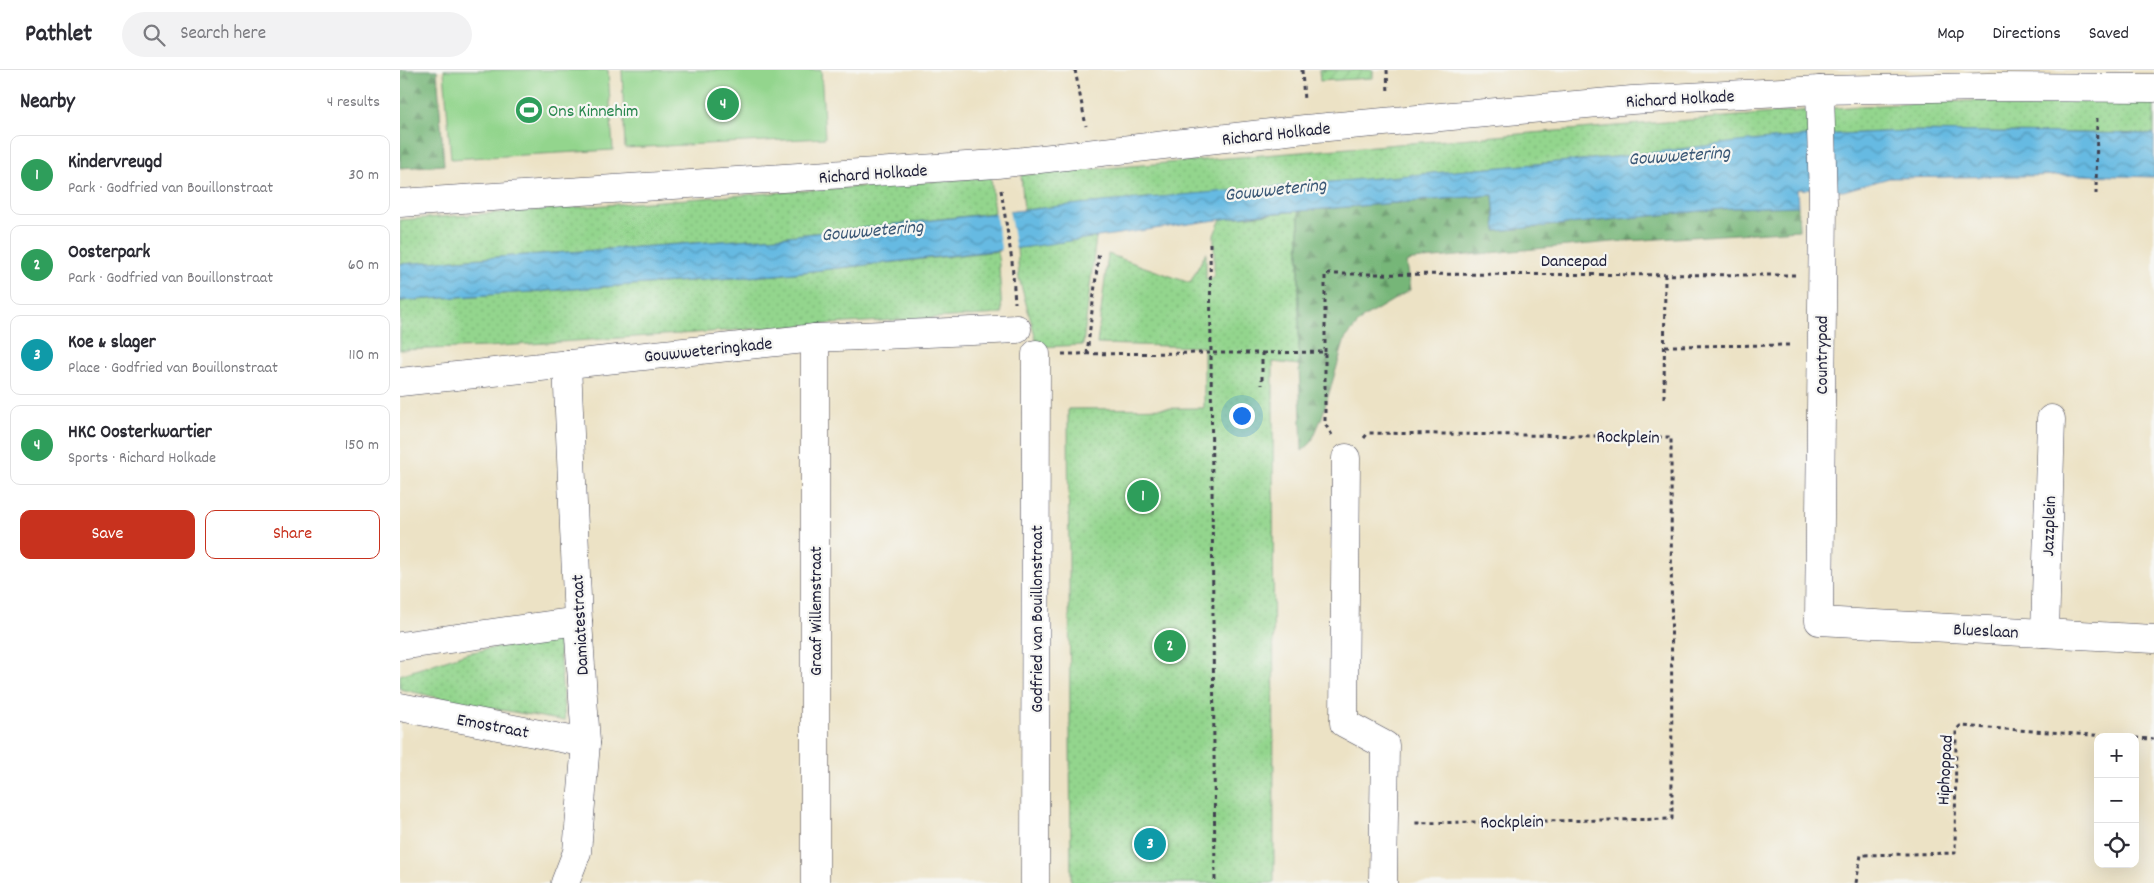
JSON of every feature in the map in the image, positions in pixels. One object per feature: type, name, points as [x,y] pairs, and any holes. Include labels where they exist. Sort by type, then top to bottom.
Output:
[{"type":"street","name":"Richard Holkade","points":[[400,203],[968,166],[1305,129],[1632,100],[1987,79],[2154,88]]},
{"type":"street","name":"Countrypad","points":[[1819,621],[1823,203],[1820,90]]},
{"type":"street","name":"Gouwweteringkade","points":[[400,382],[815,338],[1017,329]]},
{"type":"street","name":"Graaf Willemstraat","points":[[815,338],[815,883]]},
{"type":"street","name":"Godfried van Bouillonstraat","points":[[1035,883],[1036,354]]},
{"type":"street","name":"Damiatestraat","points":[[565,883],[576,852],[586,743],[578,622],[567,364]]},
{"type":"street","name":"Jazzplein","points":[[2045,633],[2051,419]]},
{"type":"street","points":[[1346,458],[1344,723],[1385,745],[1383,883]]},
{"type":"street","name":"Blueslaan","points":[[1819,621],[2154,639]]},
{"type":"street","points":[[400,646],[578,622]]},
{"type":"street","name":"Emostraat","points":[[400,707],[586,743]]},
{"type":"path","points":[[1075,70],[1091,154]]},
{"type":"path","points":[[2096,123],[2096,194]]},
{"type":"path","points":[[1004,211],[1012,261],[1017,329]]},
{"type":"path","points":[[1210,243],[1215,883]]},
{"type":"path","points":[[1087,354],[1099,251]]},
{"type":"path","name":"Dancepad","points":[[1325,352],[1325,274],[1822,275]]},
{"type":"path","points":[[1664,398],[1665,274]]},
{"type":"path","points":[[1665,346],[1822,345]]},
{"type":"path","points":[[1262,352],[1262,385]]},
{"type":"path","points":[[1036,354],[1325,352],[1325,424]]},
{"type":"path","name":"Rockplein","points":[[1346,458],[1368,433],[1671,437],[1672,819],[1384,824]]},
{"type":"path","name":"Hiphoppad","points":[[1856,883],[1861,855],[1955,853],[1956,730],[1960,726],[2094,735]]},
{"type":"path","points":[[2139,738],[2154,739]]},
{"type":"green space","points":[[400,70],[437,70],[444,165],[400,168]]},
{"type":"green space","name":"Ons Kinnehim","points":[[444,70],[608,70],[613,150],[451,159]]},
{"type":"green space","points":[[622,70],[821,70],[825,138],[625,148]]},
{"type":"green space","points":[[1319,70],[1373,70],[1373,78],[1320,81]]},
{"type":"green space","points":[[2154,100],[2154,134],[1907,131],[1817,135],[1615,157],[1024,210],[1021,175],[1860,106],[1966,101]]},
{"type":"green space","points":[[991,177],[994,213],[779,237],[400,264],[400,220]]},
{"type":"green space","points":[[1493,195],[1496,231],[1732,208],[1798,206],[1799,230],[1612,242],[1412,260],[1406,263],[1410,290],[1363,318],[1345,339],[1322,417],[1311,443],[1302,451],[1299,365],[1299,211]]},
{"type":"green space","points":[[1299,211],[1299,365],[1273,362],[1274,883],[1071,883],[1068,409],[1204,408],[1204,347],[1097,344],[1108,254],[1190,283],[1206,252],[1206,279],[1214,278],[1214,235],[1221,219]]},
{"type":"green space","points":[[1096,237],[1083,345],[1038,347],[1019,278],[1017,248]]},
{"type":"green space","points":[[998,251],[1002,314],[486,347],[400,350],[400,301],[776,275]]},
{"type":"green space","points":[[558,636],[565,721],[462,703],[400,689],[400,675],[467,653]]},
{"type":"water","name":"Gouwwetering","points":[[1907,131],[2154,134],[2154,177],[2083,175],[1889,178],[1843,191],[1797,189],[1798,206],[1732,208],[1496,231],[1493,195],[1251,215],[1028,247],[776,275],[400,301],[400,264],[779,237],[1079,204],[1615,157],[1737,142],[1817,135]]},
{"type":"pier","points":[[1009,210],[1016,251],[1002,253],[995,212]]},
{"type":"place","name":"HKC Oosterkwartier","points":[[723,104]]},
{"type":"place","name":"Ons Kinnehim","points":[[529,110]]},
{"type":"place","name":"Kindervreugd","points":[[1143,496]]},
{"type":"place","name":"Oosterpark","points":[[1170,646]]},
{"type":"place","name":"Koe & slager","points":[[1150,844]]}]
